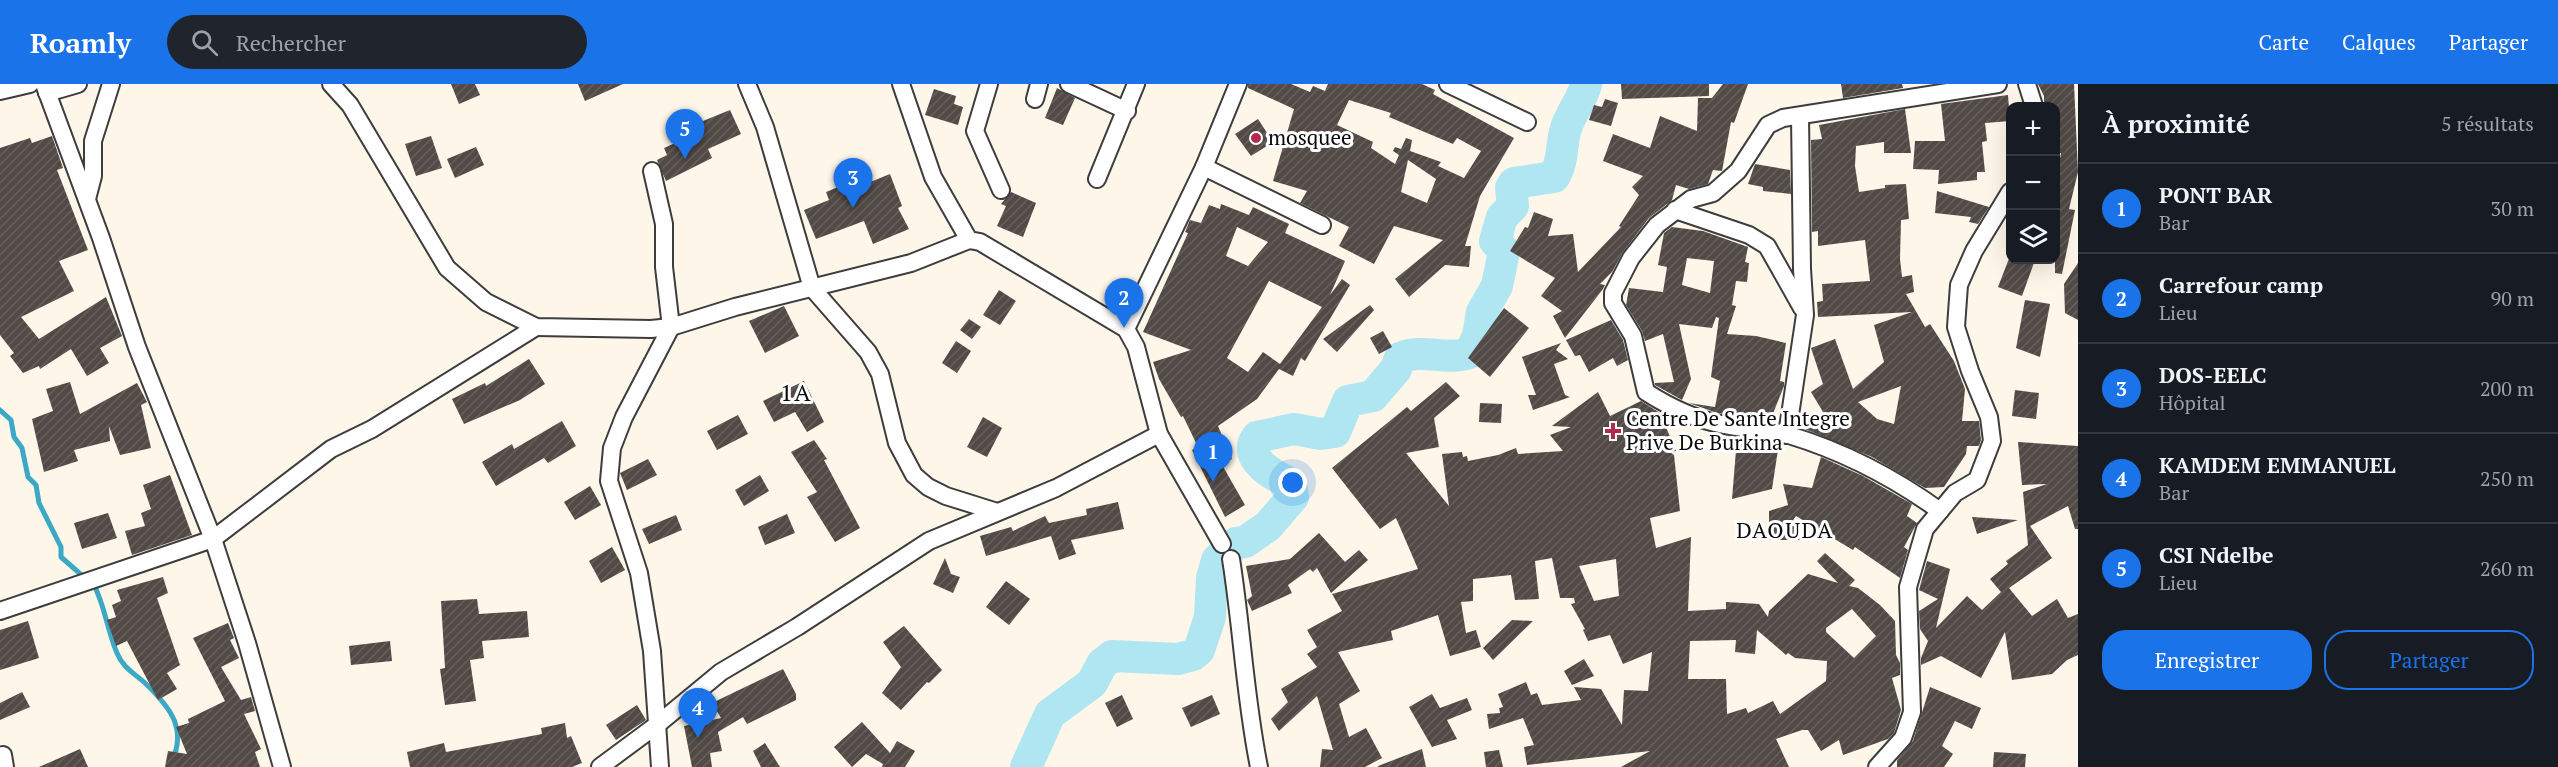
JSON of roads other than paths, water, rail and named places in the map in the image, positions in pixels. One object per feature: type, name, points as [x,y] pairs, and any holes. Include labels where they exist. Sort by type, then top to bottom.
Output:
[{"type":"street","points":[[0,91],[30,84]]},
{"type":"street","points":[[78,84],[46,88],[87,199],[137,347],[213,539],[247,643],[282,767]]},
{"type":"street","points":[[87,199],[93,176],[93,141],[111,84]]},
{"type":"street","points":[[331,84],[350,105],[447,268],[486,302],[536,327],[651,329],[671,327],[735,307],[911,263],[969,240],[980,242],[1126,329],[1136,347],[1159,434],[1222,544]]},
{"type":"street","points":[[747,84],[765,127],[812,288],[868,352],[880,374],[897,443],[914,475],[928,487],[946,496],[997,512]]},
{"type":"street","points":[[901,84],[933,177],[969,240]]},
{"type":"street","points":[[989,84],[975,131],[1001,190]]},
{"type":"street","points":[[1069,84],[1126,111]]},
{"type":"street","points":[[1097,178],[1136,84]]},
{"type":"street","points":[[1126,329],[1204,167],[1238,84]]},
{"type":"street","points":[[1448,84],[1527,122]]},
{"type":"street","points":[[1940,511],[1904,485],[1849,455],[1787,435],[1724,425],[1675,410],[1646,392],[1633,336],[1613,303],[1612,293],[1631,258],[1657,225],[1690,199],[1713,193],[1738,171],[1768,125],[1783,118],[1998,84]]},
{"type":"street","points":[[2027,84],[2033,102]]},
{"type":"street","points":[[1787,435],[1805,315],[1802,268],[1800,116]]},
{"type":"street","points":[[1204,167],[1322,225]]},
{"type":"street","points":[[652,171],[664,224],[664,267],[671,327],[624,417],[612,448],[609,481],[639,573],[652,651],[660,767]]},
{"type":"street","points":[[1877,767],[1903,738],[1912,712],[1908,587],[1925,530],[1954,493],[1977,480],[1992,441],[1989,417],[1970,371],[1956,327],[1959,285],[1974,251],[2006,199]]},
{"type":"street","points":[[1676,210],[1749,235],[1767,246],[1805,315]]},
{"type":"street","points":[[0,611],[213,539],[331,449],[372,429],[536,327]]},
{"type":"street","points":[[600,767],[658,724],[721,672],[797,627],[929,541],[1056,488],[1159,434]]},
{"type":"street","points":[[1232,559],[1242,631],[1250,723],[1259,767]]},
{"type":"waterway","points":[[1026,767],[1050,714],[1092,683],[1102,664],[1112,656],[1178,659],[1193,655],[1199,650],[1210,617],[1212,578],[1217,560],[1236,543],[1245,542],[1268,526],[1293,497],[1291,484],[1262,466],[1257,459],[1253,452],[1253,445],[1257,437],[1294,429],[1321,434],[1335,432],[1348,401],[1373,396],[1396,369],[1400,358],[1417,354],[1453,356],[1470,353],[1478,336],[1482,312],[1497,286],[1504,251],[1495,241],[1502,217],[1513,206],[1511,188],[1514,183],[1554,177],[1560,161],[1569,119],[1582,97],[1586,84]]},
{"type":"waterway","points":[[0,410],[11,420],[14,437],[22,448],[28,477],[36,485],[39,503],[61,547],[61,557],[85,578]]},
{"type":"waterway","points":[[93,583],[119,658],[163,702],[175,721],[177,742],[169,767]]},
{"type":"place","name":"mosquee","points":[[1256,138]]},
{"type":"place","name":"CSI Ndelbe","points":[[685,159]]},
{"type":"place","name":"DOS-EELC","points":[[853,208]]},
{"type":"place","name":"Carrefour camp","points":[[1124,328]]},
{"type":"place","name":"Centre De Sante Integre Prive De Burkina","points":[[1613,431]]},
{"type":"place","name":"PONT BAR","points":[[1213,482]]},
{"type":"place","name":"KAMDEM EMMANUEL","points":[[698,738]]},
{"type":"district","name":"1A","points":[[796,393]]},
{"type":"district","name":"DAOUDA","points":[[1785,530]]}]
